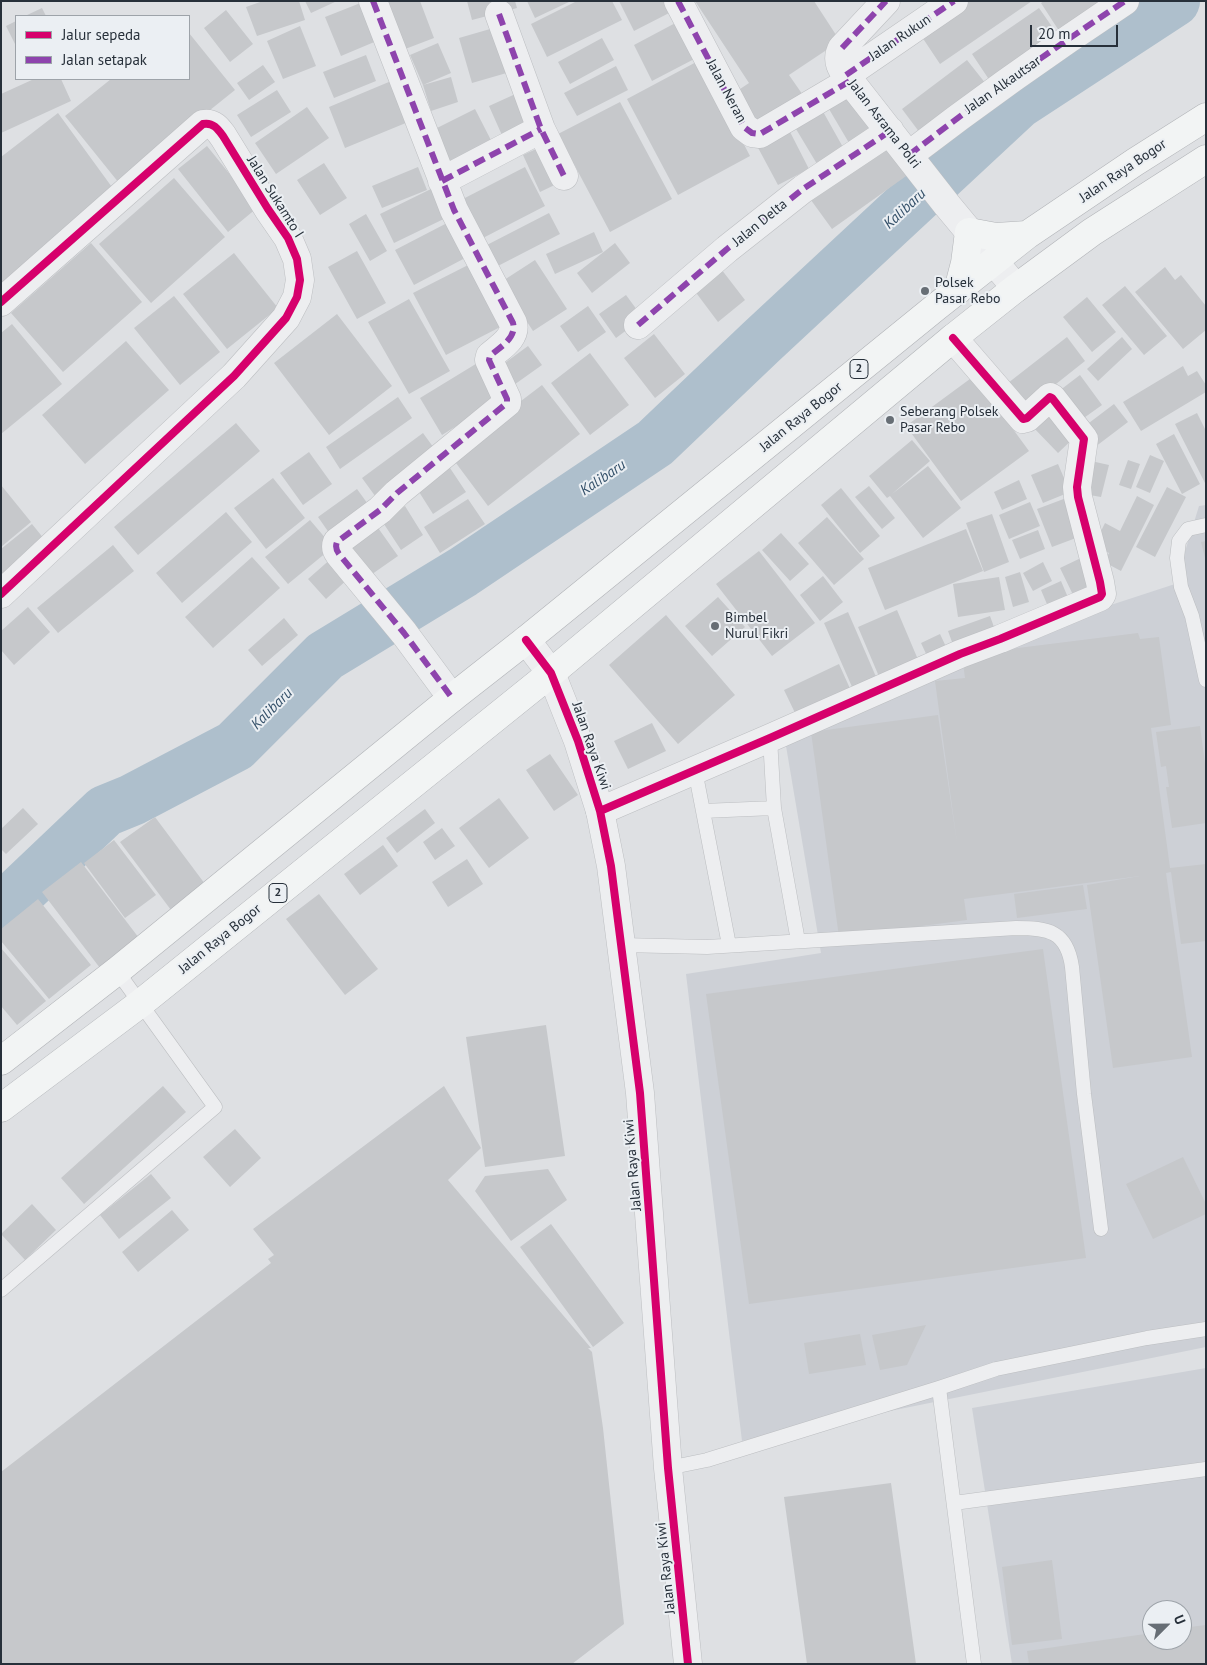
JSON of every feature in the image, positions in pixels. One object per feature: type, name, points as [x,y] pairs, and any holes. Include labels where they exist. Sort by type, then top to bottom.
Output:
[{"type":"highway","name":"Jalan Raya Bogor","points":[[1,1061],[117,971],[452,698],[1028,235],[1135,162],[1206,117]]},
{"type":"highway","name":"Jalan Raya Bogor","points":[[1,1108],[141,1003],[552,673],[953,338],[1016,288],[1092,232],[1206,159]]},
{"type":"highway","points":[[958,290],[965,263],[969,232],[996,237],[1028,235]]},
{"type":"street","points":[[373,1],[454,210],[513,323],[514,329],[513,334],[490,356],[489,360],[508,401],[397,493],[380,510],[337,542],[336,551],[404,633],[452,698]]},
{"type":"street","name":"Jalan Neran","points":[[678,1],[744,127],[752,133],[760,134],[848,78]]},
{"type":"street","name":"Jalan Asrama Polri","points":[[886,1],[842,48],[838,61],[848,78],[947,205],[1016,288]]},
{"type":"street","name":"Jalan Rukun","points":[[848,78],[954,1]]},
{"type":"street","name":"Jalan Alkautsar","points":[[916,164],[967,110],[1125,1]]},
{"type":"street","points":[[499,14],[541,129],[564,176]]},
{"type":"street","name":"Jalan Sukamto I","points":[[1,302],[206,123],[216,127],[223,136],[288,238],[297,259],[300,280],[297,297],[286,318],[234,376],[1,594]]},
{"type":"street","points":[[442,181],[541,129]]},
{"type":"street","name":"Jalan Delta","points":[[638,325],[727,249],[803,189],[890,131]]},
{"type":"street","points":[[600,811],[960,654],[1100,597],[1102,594],[1100,582],[1078,497],[1077,487],[1084,439],[1050,397],[1027,418],[1023,419],[953,338]]},
{"type":"street","points":[[526,640],[552,673]]},
{"type":"street","name":"Jalan Raya Kiwi","points":[[552,673],[578,741],[600,811],[612,874],[640,1093],[668,1468],[688,1664]]},
{"type":"lane","points":[[1206,525],[1188,528],[1179,541],[1177,558],[1181,587],[1192,616],[1206,680]]},
{"type":"lane","points":[[770,738],[774,808],[798,941]]},
{"type":"lane","points":[[695,770],[729,945]]},
{"type":"lane","points":[[703,811],[774,808]]},
{"type":"lane","points":[[620,945],[707,947],[1016,928],[1041,928],[1061,938],[1070,955],[1072,967],[1084,1094],[1100,1229]]},
{"type":"lane","points":[[1,1290],[215,1107],[117,971]]},
{"type":"lane","points":[[668,1468],[707,1460],[996,1369],[1147,1338],[1206,1329]]},
{"type":"lane","points":[[939,1388],[974,1664]]},
{"type":"lane","points":[[954,1503],[1206,1469]]},
{"type":"shaded area","points":[[1206,505],[1206,1347],[742,1441],[686,974],[821,953],[785,740],[961,654],[1175,584],[1199,506]]},
{"type":"shaded area","points":[[1206,1368],[1206,1664],[1012,1664],[972,1408]]},
{"type":"building","points":[[263,1],[299,1],[305,20],[257,36],[246,7]]},
{"type":"building","points":[[305,1],[337,1],[311,13]]},
{"type":"building","points":[[380,1],[420,1],[434,38],[400,51]]},
{"type":"building","points":[[467,1],[515,1],[517,8],[472,20]]},
{"type":"building","points":[[527,1],[571,1],[535,18]]},
{"type":"building","points":[[577,1],[612,1],[622,20],[547,57],[531,24]]},
{"type":"building","points":[[619,1],[669,1],[673,11],[634,31]]},
{"type":"building","points":[[695,1],[814,1],[840,41],[789,75],[805,98],[757,129],[734,93],[749,83]]},
{"type":"building","points":[[962,1],[1032,1],[940,64],[918,31]]},
{"type":"building","points":[[1044,1],[1117,1],[1063,37],[1041,3]]},
{"type":"building","points":[[363,2],[379,40],[341,56],[325,17]]},
{"type":"building","points":[[42,8],[46,15],[27,15]]},
{"type":"building","points":[[1039,8],[1060,38],[992,84],[972,54]]},
{"type":"building","points":[[226,10],[253,44],[230,62],[204,28]]},
{"type":"building","points":[[681,20],[700,56],[652,81],[634,45]]},
{"type":"building","points":[[15,22],[15,44],[6,26]]},
{"type":"building","points":[[300,26],[316,66],[283,79],[267,41]]},
{"type":"building","points":[[497,27],[510,72],[472,83],[459,38]]},
{"type":"building","points":[[190,34],[235,90],[119,183],[65,116],[110,80],[190,80]]},
{"type":"building","points":[[602,38],[614,60],[570,84],[558,62]]},
{"type":"building","points":[[438,43],[451,73],[423,85],[410,55]]},
{"type":"building","points":[[366,55],[376,81],[334,98],[323,72]]},
{"type":"building","points":[[700,60],[750,156],[678,195],[627,99]]},
{"type":"building","points":[[967,60],[986,84],[920,133],[902,109]]},
{"type":"building","points":[[263,65],[275,82],[249,100],[237,83]]},
{"type":"building","points":[[616,66],[628,90],[577,116],[564,93]]},
{"type":"building","points":[[451,77],[458,102],[431,111],[423,85]]},
{"type":"building","points":[[396,79],[413,120],[345,148],[329,107]]},
{"type":"building","points":[[32,80],[61,80],[71,101],[1,133],[1,94]]},
{"type":"building","points":[[850,89],[877,134],[852,148],[826,104]]},
{"type":"building","points":[[277,90],[291,112],[251,137],[237,115]]},
{"type":"building","points":[[522,91],[538,127],[505,142],[489,106]]},
{"type":"building","points":[[620,102],[672,199],[610,232],[558,134]]},
{"type":"building","points":[[307,107],[329,138],[276,174],[255,143]]},
{"type":"building","points":[[821,108],[844,149],[817,164],[793,124]]},
{"type":"building","points":[[475,109],[495,148],[454,170],[433,130]]},
{"type":"building","points":[[58,113],[117,194],[1,296],[1,157]]},
{"type":"building","points":[[788,128],[809,169],[778,185],[756,144]]},
{"type":"building","points":[[885,141],[909,174],[832,229],[808,196]]},
{"type":"building","points":[[547,144],[565,180],[540,192],[523,155]]},
{"type":"building","points":[[207,146],[257,208],[228,232],[178,169]]},
{"type":"building","points":[[324,163],[347,198],[320,215],[297,180]]},
{"type":"building","points":[[418,167],[427,190],[382,208],[372,186]]},
{"type":"building","points":[[525,167],[545,206],[481,239],[461,200]]},
{"type":"building","points":[[174,178],[225,237],[151,303],[99,244]]},
{"type":"building","points":[[437,186],[452,215],[394,243],[380,214]]},
{"type":"building","points":[[549,213],[560,234],[494,268],[483,247]]},
{"type":"building","points":[[366,214],[387,251],[370,261],[349,224]]},
{"type":"building","points":[[449,222],[467,257],[414,285],[395,250]]},
{"type":"building","points":[[594,232],[603,252],[555,274],[546,254]]},
{"type":"building","points":[[91,243],[142,302],[63,372],[11,313]]},
{"type":"building","points":[[615,243],[630,263],[592,293],[577,273]]},
{"type":"building","points":[[357,251],[386,303],[357,319],[328,267]]},
{"type":"building","points":[[234,253],[278,308],[227,349],[183,294]]},
{"type":"building","points":[[535,260],[567,309],[533,331],[501,282]]},
{"type":"building","points":[[474,262],[506,324],[446,355],[413,293]]},
{"type":"building","points":[[718,265],[745,300],[718,322],[691,286]]},
{"type":"building","points":[[1165,267],[1175,280],[1181,275],[1206,306],[1206,330],[1183,349],[1135,292]]},
{"type":"building","points":[[1125,286],[1167,336],[1144,355],[1102,305]]},
{"type":"building","points":[[626,295],[643,318],[616,338],[599,314]]},
{"type":"building","points":[[174,296],[220,352],[180,385],[134,328]]},
{"type":"building","points":[[1087,297],[1116,332],[1092,352],[1063,317]]},
{"type":"building","points":[[409,299],[450,371],[409,394],[368,322]]},
{"type":"building","points":[[588,306],[606,332],[578,352],[560,326]]},
{"type":"building","points":[[337,314],[392,386],[329,435],[274,363]]},
{"type":"building","points":[[12,324],[62,384],[1,434],[1,333]]},
{"type":"building","points":[[654,334],[685,374],[655,398],[624,358]]},
{"type":"building","points":[[1067,337],[1085,361],[1027,407],[1008,383]]},
{"type":"building","points":[[1122,337],[1132,349],[1098,381],[1087,369]]},
{"type":"building","points":[[126,341],[169,390],[85,464],[42,415]]},
{"type":"building","points":[[528,346],[542,365],[511,387],[498,368]]},
{"type":"building","points":[[590,353],[629,405],[590,435],[551,383]]},
{"type":"building","points":[[479,362],[501,398],[442,435],[420,398]]},
{"type":"building","points":[[1183,366],[1188,376],[1197,371],[1206,385],[1206,392],[1141,431],[1123,402]]},
{"type":"building","points":[[1080,375],[1102,405],[1081,420],[1059,391]]},
{"type":"building","points":[[974,376],[1029,451],[961,501],[906,426]]},
{"type":"building","points":[[542,385],[580,434],[488,506],[450,455]]},
{"type":"building","points":[[398,397],[412,418],[340,469],[326,447]]},
{"type":"building","points":[[1051,404],[1079,433],[1058,453],[1030,424]]},
{"type":"building","points":[[1114,404],[1128,422],[1095,447],[1081,429]]},
{"type":"building","points":[[1197,413],[1206,431],[1206,485],[1175,424]]},
{"type":"building","points":[[236,423],[260,451],[138,555],[114,527]]},
{"type":"building","points":[[423,433],[439,455],[378,500],[362,478]]},
{"type":"building","points":[[1174,434],[1200,484],[1182,494],[1156,444]]},
{"type":"building","points":[[912,440],[930,461],[892,494],[928,466],[961,508],[923,538],[890,496],[887,498],[869,476]]},
{"type":"building","points":[[309,452],[332,484],[303,505],[280,473]]},
{"type":"building","points":[[1150,455],[1164,461],[1150,493],[1136,487]]},
{"type":"building","points":[[1128,460],[1140,464],[1131,489],[1119,485]]},
{"type":"building","points":[[1091,461],[1109,465],[1101,497],[1084,494]]},
{"type":"building","points":[[446,462],[466,492],[433,514],[414,484]]},
{"type":"building","points":[[1058,464],[1070,492],[1043,503],[1031,475]]},
{"type":"building","points":[[273,478],[305,518],[266,549],[234,508]]},
{"type":"building","points":[[1019,480],[1027,499],[1002,510],[994,492]]},
{"type":"building","points":[[1,485],[31,522],[1,547]]},
{"type":"building","points":[[869,486],[895,518],[882,529],[855,497]]},
{"type":"building","points":[[1167,487],[1186,497],[1155,557],[1136,547]]},
{"type":"building","points":[[841,488],[880,536],[860,553],[821,505]]},
{"type":"building","points":[[357,489],[373,511],[334,540],[318,517]]},
{"type":"building","points":[[1137,496],[1154,505],[1121,571],[1104,562],[1109,553],[1094,545],[1105,523],[1120,531]]},
{"type":"building","points":[[1069,497],[1084,535],[1052,547],[1037,509]]},
{"type":"building","points":[[468,499],[485,524],[440,553],[424,527]]},
{"type":"building","points":[[1030,502],[1040,526],[1009,539],[999,515]]},
{"type":"building","points":[[405,506],[423,535],[401,550],[382,521]]},
{"type":"building","points":[[226,512],[252,542],[182,603],[156,573]]},
{"type":"building","points":[[992,514],[1009,562],[984,572],[966,523]]},
{"type":"building","points":[[827,517],[864,559],[834,585],[798,543]]},
{"type":"building","points":[[310,520],[333,547],[288,584],[265,557]]},
{"type":"building","points":[[32,524],[49,545],[1,575],[1,549]]},
{"type":"building","points":[[376,525],[398,556],[365,579],[343,548]]},
{"type":"building","points":[[966,529],[983,571],[885,610],[868,568]]},
{"type":"building","points":[[1038,530],[1045,549],[1020,559],[1012,540]]},
{"type":"building","points":[[781,533],[809,564],[790,581],[762,550]]},
{"type":"building","points":[[1206,541],[1206,558],[1205,558],[1201,542]]},
{"type":"building","points":[[113,545],[134,571],[58,633],[37,608]]},
{"type":"building","points":[[759,551],[815,623],[772,656],[716,584]]},
{"type":"building","points":[[252,557],[280,588],[213,648],[185,617]]},
{"type":"building","points":[[333,557],[350,577],[326,599],[308,579]]},
{"type":"building","points":[[1083,557],[1099,590],[1076,601],[1060,568]]},
{"type":"building","points":[[1043,562],[1052,581],[1033,591],[1023,573]]},
{"type":"building","points":[[1020,572],[1029,602],[1013,607],[1005,577]]},
{"type":"building","points":[[823,576],[843,602],[820,621],[800,595]]},
{"type":"building","points":[[999,577],[1005,610],[958,617],[953,584]]},
{"type":"building","points":[[1061,581],[1072,607],[1052,616],[1041,590]]},
{"type":"building","name":"Bimbel Nurul Fikri","points":[[718,597],[745,627],[712,656],[685,626]]},
{"type":"building","points":[[28,607],[50,632],[14,665],[1,650],[1,631]]},
{"type":"building","points":[[897,610],[922,669],[883,686],[858,627]]},
{"type":"building","points":[[848,612],[880,686],[856,696],[824,623]]},
{"type":"building","points":[[666,615],[735,695],[678,744],[609,665]]},
{"type":"building","points":[[990,616],[998,638],[956,653],[948,631]]},
{"type":"building","points":[[284,618],[298,635],[262,666],[248,650]]},
{"type":"building","points":[[1138,633],[1140,639],[1159,637],[1171,725],[1151,728],[1170,868],[1206,864],[1206,941],[1181,944],[1171,872],[1166,873],[1192,1057],[1113,1068],[1087,885],[1140,876],[964,899],[967,920],[839,937],[811,732],[938,715],[957,843],[935,681],[965,678],[962,655]]},
{"type":"building","points":[[940,634],[948,651],[929,660],[921,643]]},
{"type":"building","points":[[839,664],[852,693],[798,719],[784,690]]},
{"type":"building","points":[[652,723],[666,751],[628,769],[614,741]]},
{"type":"building","points":[[1200,726],[1206,771],[1206,823],[1172,828],[1166,787],[1169,787],[1166,766],[1161,767],[1156,732]]},
{"type":"building","points":[[550,754],[578,795],[554,811],[526,770]]},
{"type":"building","points":[[499,798],[529,838],[489,868],[459,828]]},
{"type":"building","points":[[23,808],[38,824],[6,854],[1,849],[1,829]]},
{"type":"building","points":[[425,809],[435,823],[397,853],[386,838]]},
{"type":"building","points":[[155,817],[205,884],[171,910],[120,842]]},
{"type":"building","points":[[442,828],[455,846],[435,860],[423,842]]},
{"type":"building","points":[[114,840],[156,895],[125,918],[84,863]]},
{"type":"building","points":[[383,845],[398,866],[360,895],[344,874]]},
{"type":"building","points":[[467,859],[483,884],[448,907],[432,882]]},
{"type":"building","points":[[81,862],[139,938],[100,968],[42,892]]},
{"type":"building","points":[[1083,885],[1087,909],[1017,918],[1014,894]]},
{"type":"building","points":[[319,894],[378,969],[345,995],[286,919]]},
{"type":"building","points":[[38,899],[91,965],[49,999],[1,941],[1,929]]},
{"type":"building","points":[[1,948],[46,1001],[17,1025],[1,1006]]},
{"type":"building","points":[[1043,949],[1086,1258],[749,1304],[706,994]]},
{"type":"building","points":[[546,1025],[565,1156],[485,1167],[466,1037]]},
{"type":"building","points":[[163,1086],[186,1112],[84,1204],[61,1178]]},
{"type":"building","points":[[444,1086],[481,1148],[448,1180],[591,1348],[588,1348],[592,1352],[603,1428],[624,1624],[572,1664],[1,1664],[1,1472],[271,1263],[268,1259],[274,1255],[253,1229]]},
{"type":"building","points":[[235,1129],[261,1158],[230,1187],[203,1157]]},
{"type":"building","points":[[1183,1157],[1206,1204],[1206,1214],[1153,1239],[1126,1184]]},
{"type":"building","points":[[548,1169],[567,1200],[511,1241],[475,1191],[485,1176]]},
{"type":"building","points":[[151,1174],[171,1198],[119,1239],[100,1215]]},
{"type":"building","points":[[32,1204],[56,1230],[25,1260],[1,1234]]},
{"type":"building","points":[[172,1210],[189,1230],[138,1272],[122,1252]]},
{"type":"building","points":[[551,1224],[624,1323],[593,1347],[520,1247]]},
{"type":"building","points":[[926,1325],[907,1365],[880,1370],[872,1335]]},
{"type":"building","points":[[860,1334],[866,1365],[809,1374],[804,1343]]},
{"type":"building","points":[[891,1483],[916,1664],[807,1664],[784,1497]]},
{"type":"building","points":[[1052,1560],[1062,1639],[1012,1645],[1002,1567]]},
{"type":"building","points":[[1206,1625],[1206,1664],[1029,1664],[1027,1651],[1142,1634],[1142,1650],[1192,1650],[1192,1627]]},
{"type":"waterway","name":"Kalibaru","points":[[1,910],[105,811],[132,800],[235,746],[325,656],[463,572],[655,443],[1018,103],[1174,1]]},
{"type":"marked path","points":[[373,1],[454,210],[514,328],[510,338],[490,356],[489,360],[507,399],[507,403],[397,493],[380,510],[337,542],[336,545],[339,554],[404,633],[452,698]]},
{"type":"marked path","points":[[678,1],[744,127],[752,133],[760,134],[850,81]]},
{"type":"marked path","points":[[842,48],[886,1]]},
{"type":"marked path","points":[[846,75],[954,1]]},
{"type":"marked path","points":[[909,155],[1016,76],[1125,1]]},
{"type":"marked path","points":[[499,14],[541,129],[564,176]]},
{"type":"marked path","points":[[442,181],[541,129]]},
{"type":"marked path","points":[[638,325],[727,249],[803,189],[890,131]]},
{"type":"cycle path","points":[[1,302],[203,124],[210,124],[223,136],[288,238],[297,259],[300,280],[297,297],[286,318],[234,376],[1,594]]},
{"type":"cycle path","points":[[600,811],[960,654],[1100,597],[1102,594],[1100,582],[1078,497],[1077,487],[1084,439],[1050,397],[1027,418],[1023,419],[953,338]]},
{"type":"cycle path","points":[[526,640],[551,673],[578,741],[600,811],[611,866],[640,1093],[668,1468],[688,1664]]},
{"type":"place","name":"Polsek Pasar Rebo","points":[[925,291]]},
{"type":"place","name":"Seberang Polsek Pasar Rebo","points":[[890,420]]},
{"type":"place","name":"Bimbel Nurul Fikri","points":[[715,626]]}]
